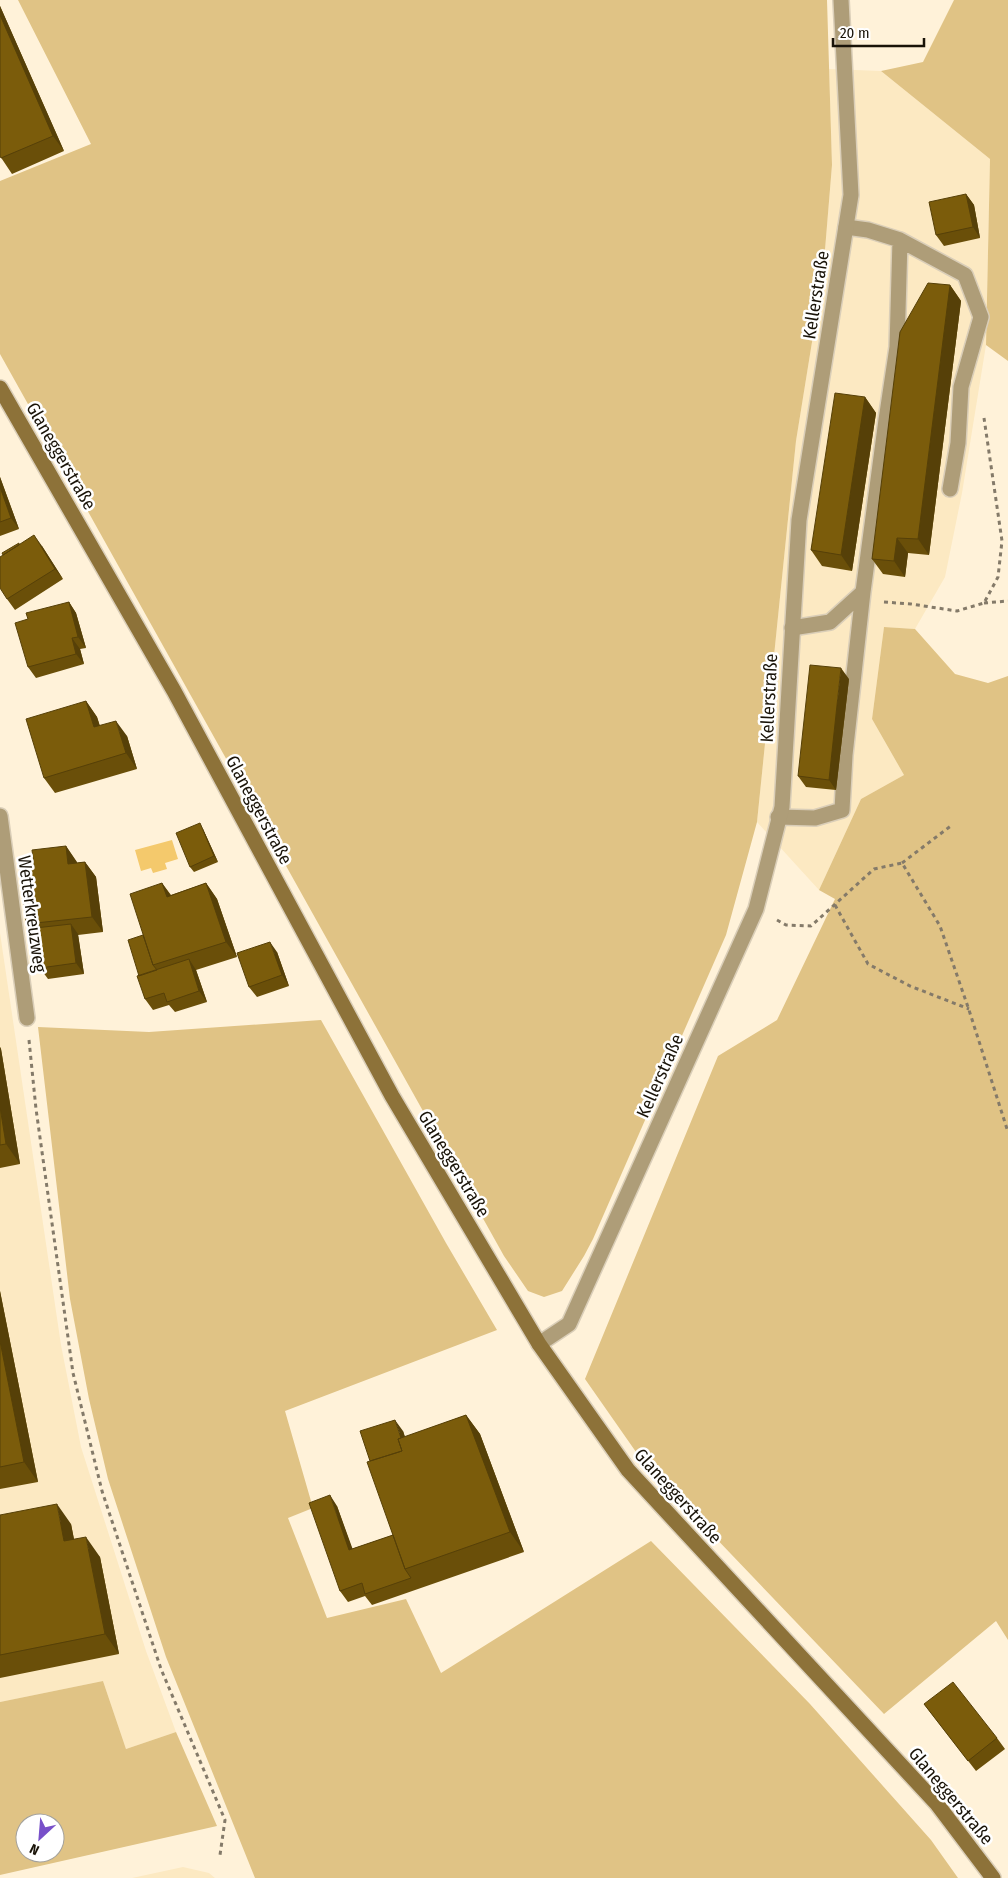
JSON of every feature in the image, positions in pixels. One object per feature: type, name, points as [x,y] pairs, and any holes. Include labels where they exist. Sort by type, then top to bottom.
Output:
[{"type":"street","name":"Kellerstraße","points":[[539,1344],[569,1324],[756,909],[782,807],[799,520],[851,195],[841,0]]},
{"type":"street","points":[[846,227],[868,230],[900,240],[965,275],[981,317],[961,387],[958,442],[950,489]]},
{"type":"street","points":[[778,817],[815,818],[842,810],[845,755],[864,592],[897,347],[900,240]]},
{"type":"street","name":"Glaneggerstraße","points":[[0,388],[174,692],[392,1096],[539,1344],[628,1470],[937,1804],[993,1878]]},
{"type":"street","points":[[792,628],[830,622],[864,592]]},
{"type":"street","name":"Wetterkreuzweg","points":[[0,816],[27,1018]]},
{"type":"path","points":[[961,387],[982,406],[1002,540],[998,578],[984,603]]},
{"type":"path","points":[[864,592],[884,602],[911,604],[957,612],[984,603],[1008,601]]},
{"type":"path","points":[[756,909],[786,925],[811,926],[874,869],[902,863],[952,825]]},
{"type":"path","points":[[902,863],[940,926],[970,1010],[1008,1132]]},
{"type":"path","points":[[835,905],[868,964],[910,986],[970,1010]]},
{"type":"path","points":[[27,1018],[36,1109],[73,1373],[102,1491],[160,1669],[225,1820],[220,1855]]},
{"type":"shaded area","points":[[18,0],[827,0],[832,165],[823,274],[796,441],[757,822],[726,935],[593,1239],[562,1291],[544,1297],[528,1291],[504,1256],[0,354],[0,181],[91,144]]},
{"type":"shaded area","points":[[954,0],[1008,0],[1008,361],[986,345],[990,159],[881,71],[923,62]]},
{"type":"shaded area","points":[[829,69],[881,71],[990,159],[986,345],[962,493],[945,577],[915,629],[884,627],[872,719],[904,775],[861,799],[819,890],[757,822],[796,441],[823,274],[832,165]]},
{"type":"shaded area","points":[[884,627],[915,629],[955,674],[988,683],[1008,676],[1008,1640],[996,1621],[884,1714],[643,1462],[585,1379],[718,1056],[777,1020],[835,899],[819,890],[861,799],[904,775],[872,719]]},
{"type":"shaded area","points":[[172,840],[178,859],[165,863],[167,869],[153,873],[151,868],[141,871],[135,850]]},
{"type":"shaded area","points":[[0,933],[61,1345],[81,1447],[146,1651],[176,1732],[126,1749],[103,1681],[0,1702]]},
{"type":"shaded area","points":[[321,1020],[497,1330],[285,1411],[313,1508],[288,1518],[327,1618],[406,1599],[441,1673],[651,1541],[810,1704],[931,1840],[958,1878],[255,1878],[166,1657],[108,1479],[89,1399],[70,1299],[38,1027],[149,1032]]},
{"type":"shaded area","points":[[103,1681],[126,1749],[176,1732],[217,1826],[65,1860],[65,1813],[15,1813],[15,1863],[53,1863],[0,1875],[0,1702]]},
{"type":"shaded area","points":[[183,1867],[209,1873],[215,1878],[132,1878]]},
{"type":"building","points":[[0,15],[53,136],[1,158],[0,156]]},
{"type":"building","points":[[966,194],[973,227],[936,235],[929,202]]},
{"type":"building","points":[[928,283],[950,285],[918,539],[897,538],[894,561],[872,559],[900,332]]},
{"type":"building","points":[[835,393],[865,397],[841,555],[811,550]]},
{"type":"building","points":[[0,487],[11,518],[0,522]]},
{"type":"building","points":[[34,535],[55,569],[7,599],[0,588],[0,557]]},
{"type":"building","points":[[19,543],[19,545],[3,555],[2,553]]},
{"type":"building","points":[[69,602],[78,637],[72,638],[76,654],[28,667],[15,623],[28,619],[26,613]]},
{"type":"building","points":[[810,665],[841,668],[829,780],[798,776]]},
{"type":"building","points":[[86,701],[94,727],[116,721],[126,753],[44,778],[26,719]]},
{"type":"building","points":[[200,823],[214,856],[190,867],[176,833]]},
{"type":"building","points":[[66,846],[68,864],[85,862],[92,917],[26,924],[20,869],[34,867],[32,850]]},
{"type":"building","points":[[162,883],[167,897],[206,883],[226,942],[153,965],[130,894]]},
{"type":"building","points":[[71,924],[76,963],[40,968],[35,928]]},
{"type":"building","points":[[143,935],[153,965],[157,970],[139,976],[128,940]]},
{"type":"building","points":[[270,942],[282,975],[249,987],[237,953]]},
{"type":"building","points":[[189,959],[199,991],[167,1002],[164,993],[145,999],[137,976]]},
{"type":"building","points":[[0,1107],[6,1144],[0,1145]]},
{"type":"building","points":[[0,1341],[24,1462],[0,1467]]},
{"type":"building","points":[[466,1415],[510,1532],[405,1569],[367,1462],[402,1451],[398,1439]]},
{"type":"building","points":[[395,1420],[401,1438],[398,1439],[402,1451],[370,1461],[360,1431]]},
{"type":"building","points":[[330,1495],[349,1550],[393,1535],[405,1569],[411,1578],[365,1594],[362,1583],[340,1591],[309,1503]]},
{"type":"building","points":[[57,1504],[64,1541],[86,1537],[105,1634],[0,1655],[0,1515]]},
{"type":"building","points":[[953,1682],[997,1738],[968,1761],[924,1704]]}]
